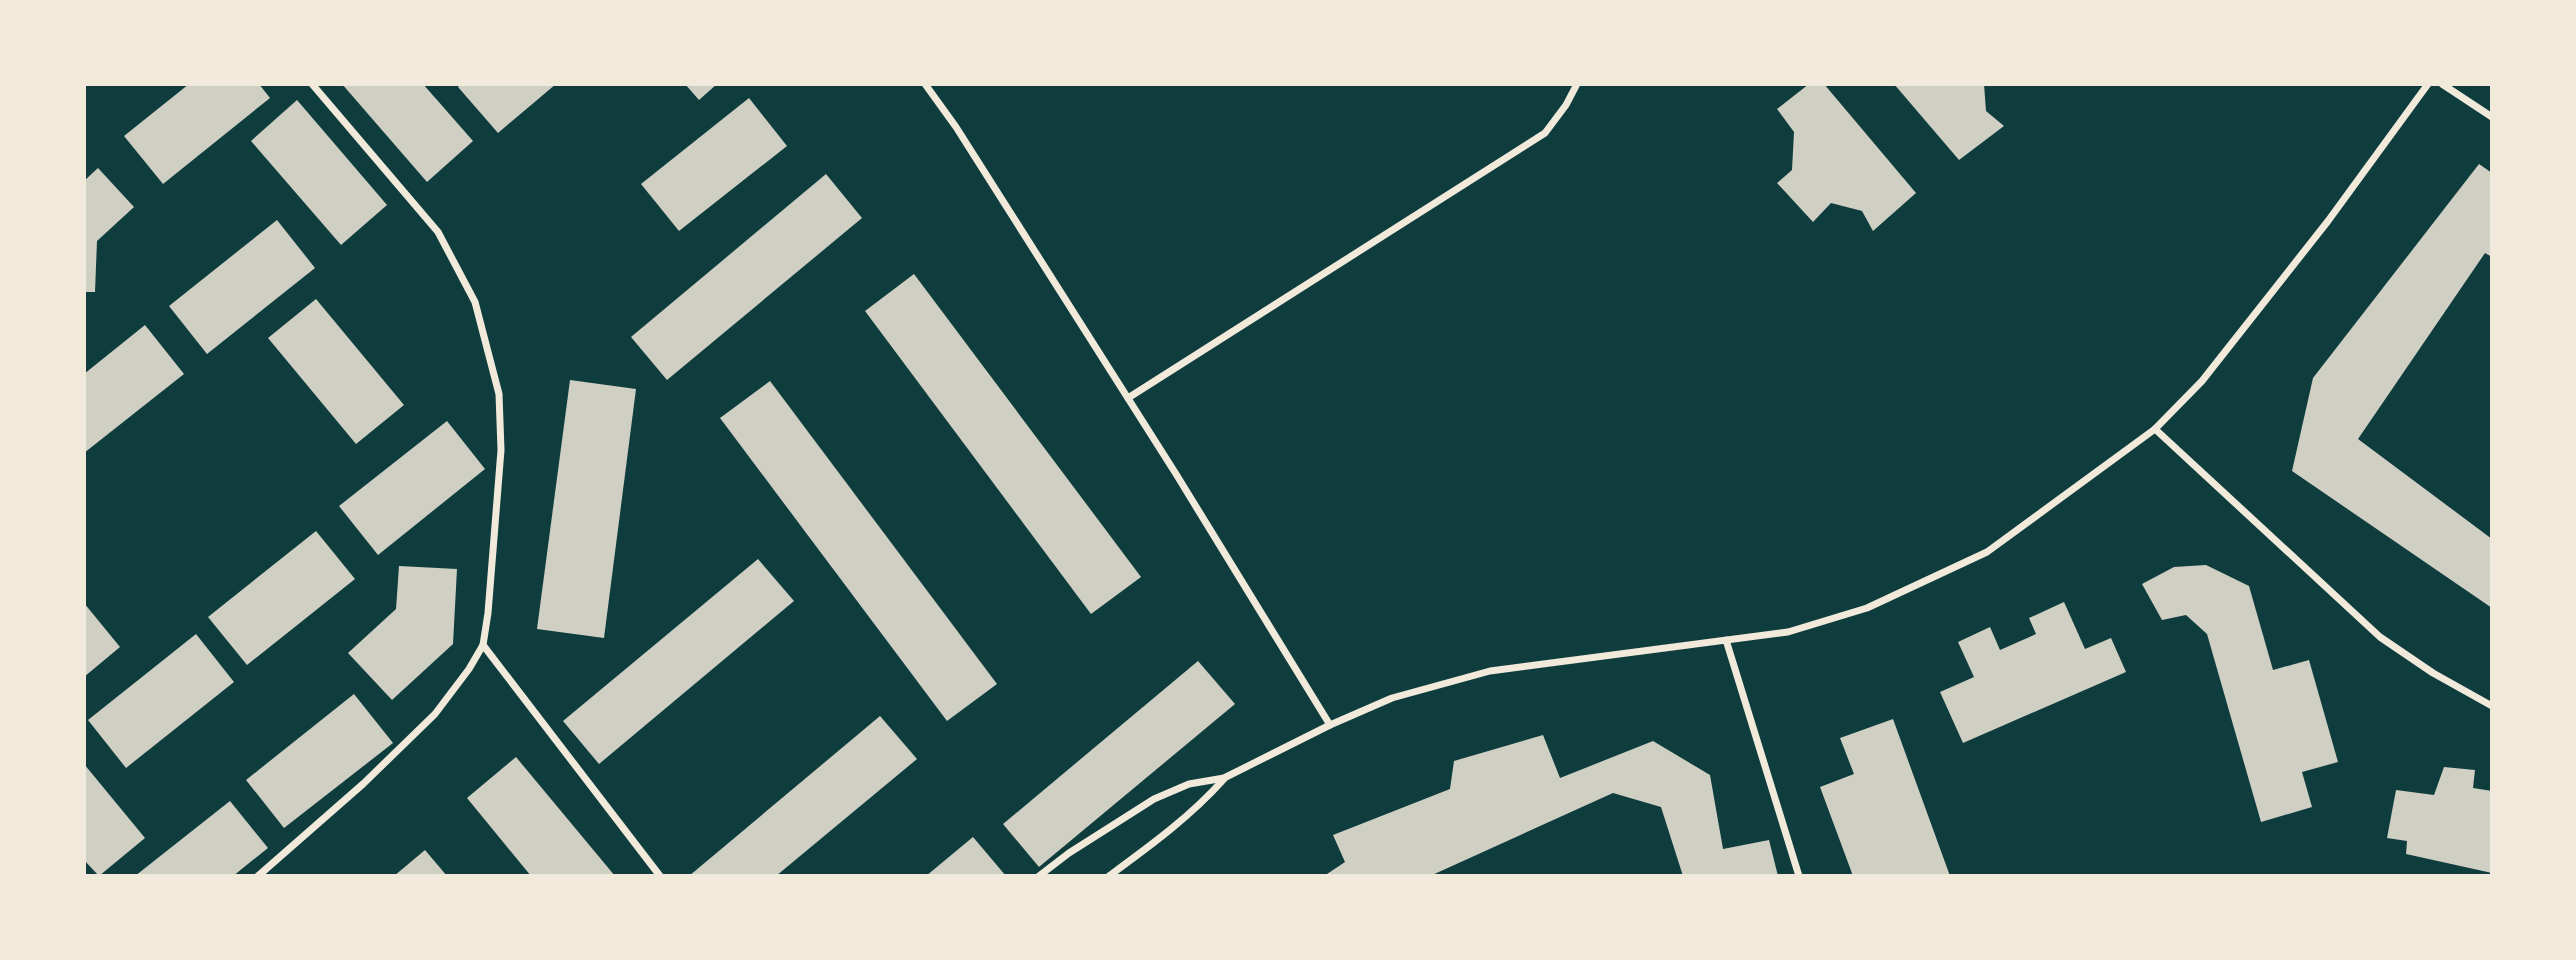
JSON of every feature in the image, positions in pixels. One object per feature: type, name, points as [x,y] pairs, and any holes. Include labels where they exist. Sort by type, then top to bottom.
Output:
[{"type":"street","points":[[258,876],[363,784],[435,714],[469,669],[482,645],[488,614],[501,450],[499,394],[475,302],[438,232],[313,84]]},
{"type":"street","points":[[925,84],[956,127],[1128,398],[1330,725]]},
{"type":"street","points":[[1128,398],[1545,133],[1566,105],[1577,84]]},
{"type":"street","points":[[1039,876],[1069,853],[1154,799],[1189,784],[1224,778],[1330,725],[1392,698],[1490,671],[1788,632],[1867,608],[1987,552],[2155,429],[2202,381],[2328,221],[2428,84]]},
{"type":"street","points":[[2442,84],[2492,117]]},
{"type":"street","points":[[2155,429],[2380,637],[2433,673],[2492,706]]},
{"type":"street","points":[[1726,640],[1799,876]]},
{"type":"street","points":[[482,645],[660,876]]},
{"type":"street","points":[[1109,876],[1170,832],[1200,805],[1224,778]]},
{"type":"building","points":[[189,84],[259,84],[270,98],[163,184],[124,136]]},
{"type":"building","points":[[342,84],[423,84],[473,141],[427,182]]},
{"type":"building","points":[[461,84],[556,84],[498,133],[458,87]]},
{"type":"building","points":[[685,84],[717,84],[699,100]]},
{"type":"building","points":[[1809,84],[1824,84],[1916,193],[1873,231],[1862,211],[1831,203],[1813,222],[1777,183],[1792,170],[1794,132],[1777,109]]},
{"type":"building","points":[[1894,84],[1984,84],[1986,111],[2004,126],[1959,160]]},
{"type":"building","points":[[749,98],[787,146],[679,231],[641,184]]},
{"type":"building","points":[[297,100],[387,205],[341,245],[251,141]]},
{"type":"building","points":[[2479,164],[2492,173],[2492,257],[2485,253],[2358,439],[2492,539],[2492,608],[2292,471],[2313,378]]},
{"type":"building","points":[[98,168],[134,207],[97,241],[95,292],[84,292],[84,181]]},
{"type":"building","points":[[826,174],[862,218],[667,380],[631,337]]},
{"type":"building","points":[[277,220],[315,268],[207,354],[169,306]]},
{"type":"building","points":[[914,274],[1141,577],[1091,614],[865,311]]},
{"type":"building","points":[[316,299],[404,405],[356,444],[268,338]]},
{"type":"building","points":[[145,325],[184,374],[84,453],[84,374]]},
{"type":"building","points":[[570,380],[636,389],[604,638],[537,629]]},
{"type":"building","points":[[770,381],[997,684],[947,721],[720,418]]},
{"type":"building","points":[[447,421],[485,469],[378,555],[339,506]]},
{"type":"building","points":[[316,531],[355,579],[247,665],[208,617]]},
{"type":"building","points":[[758,559],[794,601],[599,764],[563,721]]},
{"type":"building","points":[[2206,565],[2249,586],[2273,670],[2309,660],[2338,762],[2302,772],[2312,807],[2261,822],[2207,634],[2186,615],[2162,620],[2142,584],[2174,567]]},
{"type":"building","points":[[399,566],[457,569],[453,644],[392,700],[348,653],[396,609]]},
{"type":"building","points":[[2064,602],[2085,649],[2111,638],[2126,672],[1963,743],[1940,692],[1974,677],[1958,642],[1990,627],[2000,650],[2036,634],[2029,618]]},
{"type":"building","points":[[84,603],[120,647],[84,677]]},
{"type":"building","points":[[196,634],[234,682],[126,768],[88,720]]},
{"type":"building","points":[[1198,661],[1235,704],[1039,867],[1003,824]]},
{"type":"building","points":[[354,694],[393,743],[284,828],[246,780]]},
{"type":"building","points":[[880,716],[917,759],[776,876],[689,876]]},
{"type":"building","points":[[1893,719],[1950,876],[1853,876],[1820,787],[1854,774],[1840,738]]},
{"type":"building","points":[[1543,735],[1560,778],[1653,741],[1710,775],[1723,849],[1769,840],[1778,876],[1683,876],[1661,807],[1613,793],[1430,876],[1324,876],[1345,862],[1333,835],[1450,789],[1454,761]]},
{"type":"building","points":[[516,757],[615,876],[531,876],[467,798]]},
{"type":"building","points":[[84,764],[145,838],[99,876],[84,860]]},
{"type":"building","points":[[2444,767],[2475,770],[2473,788],[2492,791],[2492,873],[2406,854],[2407,841],[2387,838],[2396,790],[2434,795]]},
{"type":"building","points":[[230,801],[268,848],[233,876],[135,876]]},
{"type":"building","points":[[973,837],[1006,876],[926,876]]},
{"type":"building","points":[[425,850],[447,876],[394,876]]}]
